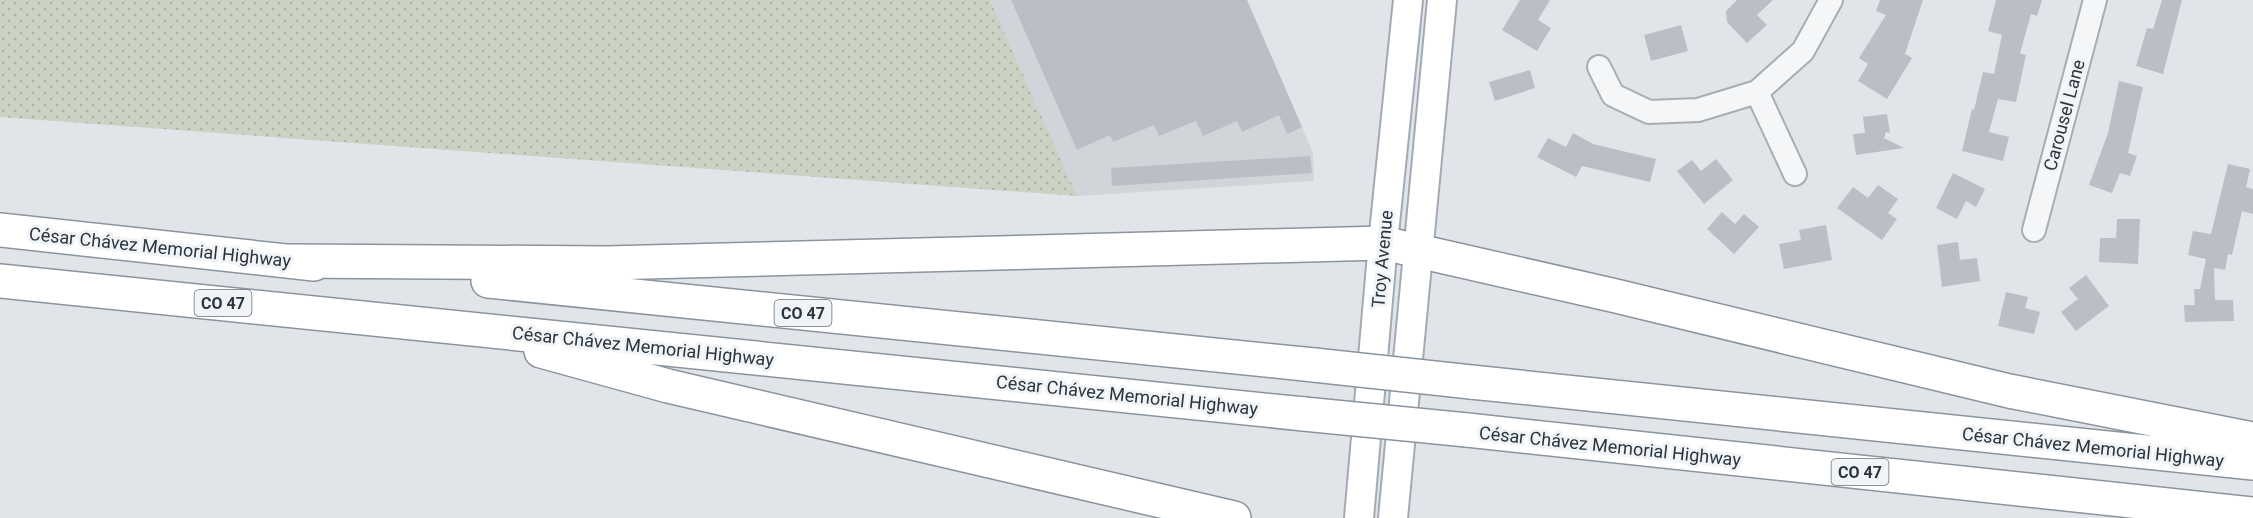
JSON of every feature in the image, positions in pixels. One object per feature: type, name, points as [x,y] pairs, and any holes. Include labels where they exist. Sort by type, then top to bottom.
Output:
[{"type":"highway","name":"César Chávez Memorial Highway","points":[[0,230],[2253,463]]},
{"type":"highway","points":[[292,261],[607,263],[1383,243],[2009,392],[2253,439]]},
{"type":"highway","name":"César Chávez Memorial Highway","points":[[0,281],[1467,430],[2252,517]]},
{"type":"highway","points":[[447,326],[668,386],[1234,518]]},
{"type":"main road","name":"Troy Avenue","points":[[1359,518],[1383,243],[1408,0]]},
{"type":"main road","name":"Troy Avenue","points":[[1393,518],[1442,0]]},
{"type":"street","points":[[1599,67],[1613,94],[1649,112],[1698,111],[1757,92],[1803,51],[1831,0]]},
{"type":"street","name":"Carousel Lane","points":[[2034,230],[2095,0]]},
{"type":"street","points":[[1757,92],[1795,174]]},
{"type":"shaded area","points":[[990,0],[1247,0],[1313,153],[1314,181],[1077,196]]},
{"type":"green space","points":[[0,0],[990,0],[1077,196],[0,117]]},
{"type":"building","points":[[1011,0],[1247,0],[1302,127],[1287,134],[1279,115],[1242,132],[1237,121],[1203,136],[1196,121],[1159,136],[1154,125],[1113,142],[1110,135],[1077,150]]},
{"type":"building","points":[[1520,0],[1550,0],[1538,20],[1551,28],[1537,51],[1502,30]]},
{"type":"building","points":[[1737,0],[1773,0],[1757,15],[1767,25],[1747,43],[1727,22],[1726,11]]},
{"type":"building","points":[[1880,0],[1923,0],[1905,54],[1912,58],[1887,99],[1858,81],[1868,64],[1859,58],[1886,15],[1876,11]]},
{"type":"building","points":[[1996,0],[2042,0],[2037,16],[2031,14],[2020,53],[2026,55],[2016,102],[1998,99],[1989,132],[2009,137],[2003,161],[1962,151],[1983,72],[1994,74],[2002,35],[1988,31]]},
{"type":"building","points":[[2162,0],[2182,0],[2163,74],[2136,66],[2147,28],[2153,29]]},
{"type":"building","points":[[1681,25],[1688,51],[1651,61],[1644,35]]},
{"type":"building","points":[[1530,70],[1535,88],[1495,101],[1489,82]]},
{"type":"building","points":[[2119,81],[2143,87],[2128,153],[2137,156],[2130,176],[2120,173],[2112,193],[2089,185],[2108,133]]},
{"type":"building","points":[[1887,114],[1890,133],[1886,132],[1884,138],[1904,148],[1856,155],[1853,134],[1865,133],[1863,117]]},
{"type":"building","points":[[1573,133],[1593,144],[1656,159],[1650,182],[1582,166],[1576,177],[1537,157],[1548,138],[1566,147]]},
{"type":"building","points":[[1310,156],[1312,173],[1112,186],[1111,168]]},
{"type":"building","points":[[1716,159],[1733,180],[1704,204],[1677,171],[1692,160],[1701,171]]},
{"type":"building","points":[[2228,164],[2250,169],[2246,187],[2253,189],[2253,214],[2242,211],[2232,255],[2228,254],[2225,270],[2214,268],[2215,300],[2233,300],[2234,321],[2185,322],[2184,305],[2195,305],[2194,289],[2200,289],[2206,259],[2188,255],[2193,231],[2211,234]]},
{"type":"building","points":[[1953,173],[1985,189],[1976,207],[1966,201],[1957,219],[1936,208]]},
{"type":"building","points":[[1878,185],[1898,199],[1888,213],[1897,219],[1882,240],[1837,208],[1853,187],[1868,198]]},
{"type":"building","points":[[1722,212],[1735,224],[1744,214],[1759,227],[1734,254],[1707,229]]},
{"type":"building","points":[[2117,219],[2140,219],[2138,264],[2099,262],[2100,238],[2116,238]]},
{"type":"building","points":[[1826,225],[1832,260],[1784,269],[1779,244],[1801,240],[1799,230]]},
{"type":"building","points":[[1958,242],[1960,260],[1977,258],[1980,281],[1942,287],[1937,245]]},
{"type":"building","points":[[2086,275],[2109,306],[2076,331],[2061,312],[2078,299],[2069,288]]},
{"type":"building","points":[[2006,292],[2028,297],[2025,308],[2040,312],[2034,334],[1998,326]]}]
